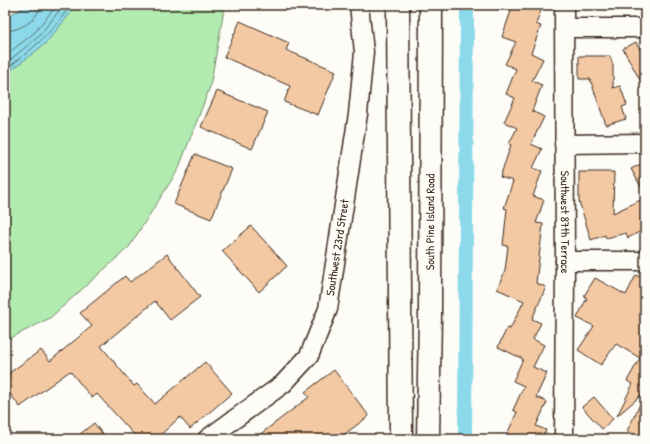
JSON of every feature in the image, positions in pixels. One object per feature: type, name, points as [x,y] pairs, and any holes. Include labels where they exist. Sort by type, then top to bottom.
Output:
[{"type":"main road","points":[[398,5],[401,439]]},
{"type":"main road","name":"South Pine Island Road","points":[[428,439],[431,5]]},
{"type":"street","name":"Southwest 23rd Street","points":[[207,439],[283,384],[304,362],[309,356],[328,309],[358,114],[364,52],[359,5]]},
{"type":"street","name":"Southwest 87th Terrace","points":[[564,5],[564,439]]},
{"type":"street","points":[[565,28],[645,28]]},
{"type":"street","points":[[564,144],[645,143]]},
{"type":"street","points":[[565,261],[645,261]]},
{"type":"green space","points":[[27,5],[225,5],[210,87],[178,170],[129,247],[50,318],[5,341],[5,17]]},
{"type":"water","points":[[27,5],[74,5],[69,15],[45,44],[5,75],[5,17]]},
{"type":"building","points":[[513,5],[543,5],[536,24],[541,26],[531,53],[543,59],[532,81],[542,85],[532,111],[544,117],[531,144],[542,149],[533,168],[542,171],[533,196],[544,200],[536,223],[543,224],[536,283],[546,287],[532,319],[541,323],[533,339],[544,345],[533,367],[547,373],[536,397],[547,402],[536,426],[546,430],[542,439],[505,439],[517,412],[513,410],[524,386],[513,381],[523,359],[498,347],[507,328],[510,329],[524,301],[497,289],[505,271],[508,246],[503,245],[507,209],[504,208],[513,181],[500,177],[511,145],[509,144],[517,128],[504,122],[515,98],[506,94],[516,69],[505,64],[516,42],[502,37]]},
{"type":"building","points":[[240,21],[289,43],[286,50],[336,71],[318,115],[284,102],[290,86],[224,57]]},
{"type":"building","points":[[636,42],[645,59],[645,89],[623,49]]},
{"type":"building","points":[[579,56],[610,56],[613,65],[613,88],[620,86],[627,105],[622,107],[626,119],[606,125],[590,79],[579,79]]},
{"type":"building","points":[[217,91],[268,112],[252,149],[201,127]]},
{"type":"building","points":[[195,154],[232,169],[211,219],[174,204]]},
{"type":"building","points":[[645,162],[645,194],[631,169]]},
{"type":"building","points":[[579,172],[614,172],[613,213],[645,198],[645,229],[628,238],[626,233],[606,238],[605,235],[591,240],[579,201]]},
{"type":"building","points":[[251,226],[287,266],[259,292],[222,251]]},
{"type":"building","points":[[167,254],[200,297],[170,320],[155,301],[101,346],[134,386],[137,384],[155,404],[205,362],[232,393],[190,429],[180,417],[156,439],[138,439],[97,394],[92,398],[70,371],[20,407],[5,387],[5,376],[41,350],[50,361],[92,326],[80,313],[125,276],[130,282]]},
{"type":"building","points":[[636,275],[645,279],[645,392],[617,416],[633,384],[627,381],[640,358],[616,344],[601,365],[578,350],[594,326],[577,318],[587,298],[584,296],[595,278],[626,295]]},
{"type":"building","points":[[334,370],[369,416],[338,439],[254,439],[309,397],[305,392]]},
{"type":"building","points":[[645,394],[645,439],[642,439],[627,431]]},
{"type":"building","points":[[594,397],[613,419],[602,429],[582,407]]},
{"type":"building","points":[[94,423],[106,439],[74,439]]},
{"type":"waterway","points":[[465,439],[467,5]]}]
